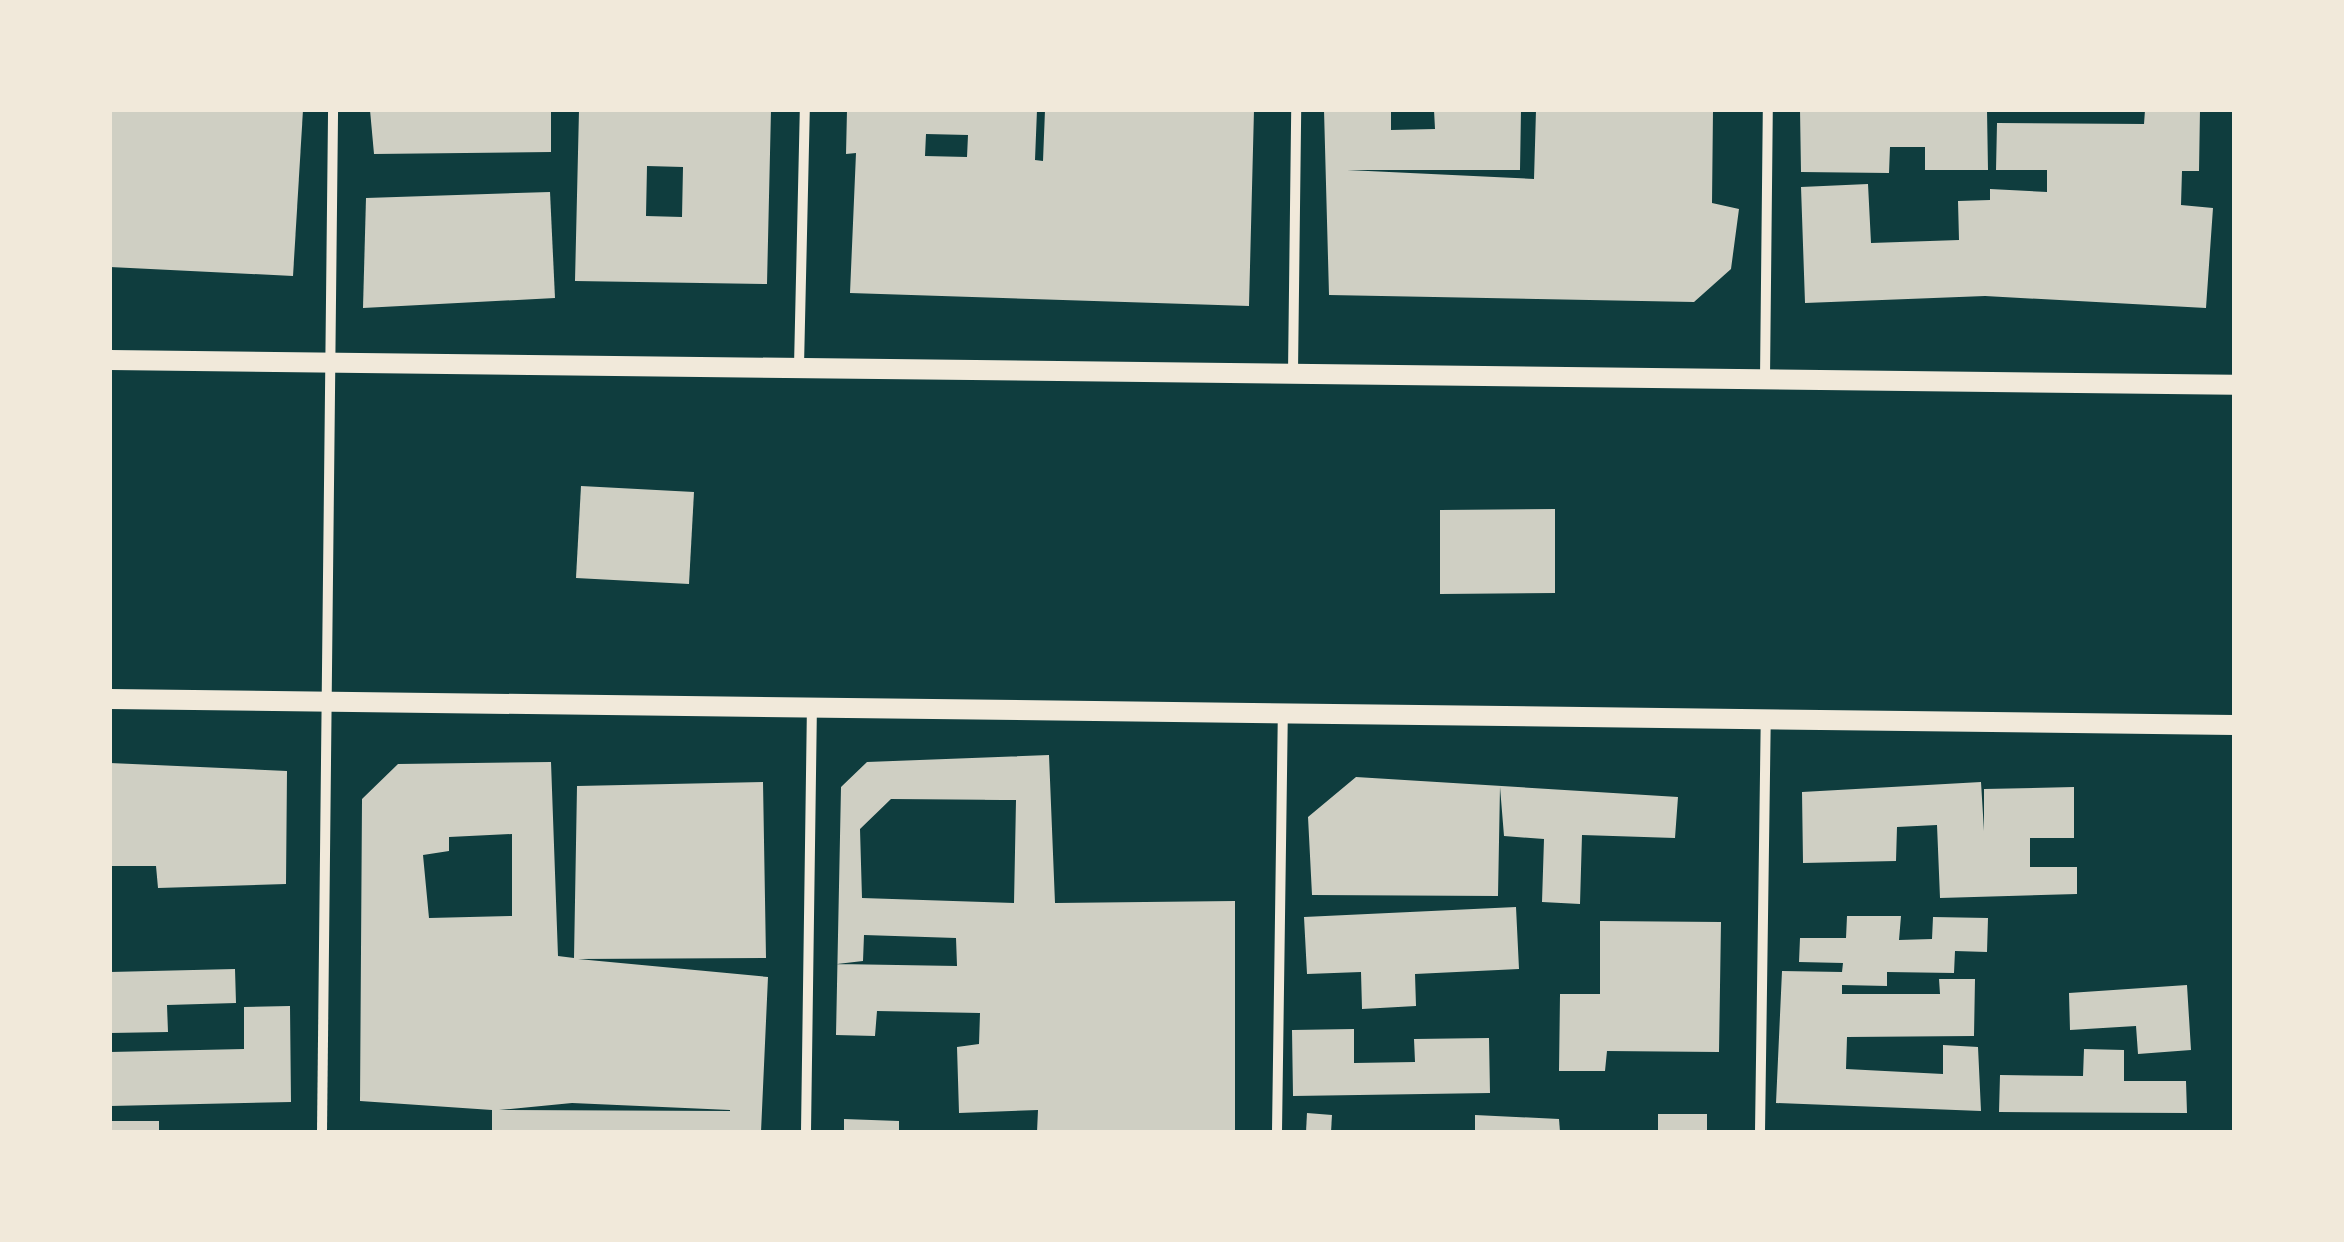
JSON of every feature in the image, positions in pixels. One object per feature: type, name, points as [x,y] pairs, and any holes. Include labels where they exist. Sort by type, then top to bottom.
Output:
[{"type":"main road","points":[[110,360],[2234,385]]},
{"type":"main road","points":[[110,699],[2234,724]]},
{"type":"street","points":[[322,1132],[333,110]]},
{"type":"street","points":[[799,366],[805,110]]},
{"type":"street","points":[[1293,372],[1296,110]]},
{"type":"street","points":[[1765,378],[1768,110]]},
{"type":"street","points":[[806,1132],[812,706]]},
{"type":"street","points":[[1278,1132],[1283,712]]},
{"type":"street","points":[[1760,1132],[1766,720]]},
{"type":"building","points":[[110,110],[303,110],[293,276],[110,267]]},
{"type":"building","points":[[370,110],[551,110],[551,152],[374,154]]},
{"type":"building","points":[[579,110],[771,110],[767,284],[575,281]],"holes":[[[647,166],[683,167],[682,217],[646,216]]]},
{"type":"building","points":[[847,110],[1037,110],[1035,160],[1043,161],[1045,110],[1254,110],[1249,306],[850,293],[856,153],[846,154]],"holes":[[[926,134],[968,135],[967,157],[925,156]]]},
{"type":"building","points":[[1324,110],[1391,110],[1391,130],[1435,129],[1434,110],[1521,110],[1520,170],[1347,170],[1534,179],[1536,110],[1713,110],[1712,203],[1739,209],[1731,269],[1694,302],[1329,295]]},
{"type":"building","points":[[1800,110],[1987,110],[1988,170],[1925,170],[1925,147],[1890,147],[1889,173],[1801,172]]},
{"type":"building","points":[[2145,110],[2200,110],[2199,171],[2182,171],[2181,205],[2213,208],[2206,308],[1985,296],[1805,303],[1801,187],[1868,184],[1871,243],[1959,240],[1958,201],[1990,200],[1990,189],[2047,192],[2047,170],[1996,170],[1997,123],[2144,124]]},
{"type":"building","points":[[550,192],[555,298],[363,308],[366,198]]},
{"type":"building","points":[[581,486],[694,492],[689,584],[576,578]]},
{"type":"building","points":[[1555,509],[1555,593],[1440,594],[1440,510]]},
{"type":"building","points":[[1049,755],[1055,903],[1235,901],[1235,1132],[1037,1132],[1038,1110],[959,1113],[957,1047],[979,1044],[980,1013],[877,1011],[875,1036],[836,1035],[837,964],[841,787],[867,762]],"holes":[[[891,799],[1016,800],[1014,903],[862,898],[860,829]],[[864,935],[956,938],[957,966],[837,964],[863,961]]]},
{"type":"building","points":[[551,762],[558,956],[574,958],[577,786],[763,782],[766,958],[578,959],[768,977],[761,1132],[492,1132],[492,1110],[360,1101],[362,799],[398,764]],"holes":[[[512,834],[512,916],[429,918],[423,855],[449,851],[449,837]],[[572,1103],[730,1110],[730,1111],[499,1110]]]},
{"type":"building","points":[[110,763],[287,771],[286,884],[158,888],[156,866],[110,866]]},
{"type":"building","points":[[1356,777],[1678,797],[1675,838],[1582,835],[1580,904],[1542,902],[1544,839],[1504,836],[1500,787],[1498,896],[1312,895],[1308,817]]},
{"type":"building","points":[[1981,782],[1984,831],[1984,789],[2074,787],[2074,838],[2030,838],[2030,867],[2077,867],[2077,894],[1940,898],[1937,825],[1897,827],[1896,861],[1803,863],[1802,792]]},
{"type":"building","points":[[1516,907],[1519,969],[1415,974],[1416,1006],[1362,1009],[1361,972],[1307,974],[1304,917]]},
{"type":"building","points":[[1847,916],[1901,916],[1899,940],[1932,939],[1933,917],[1988,918],[1987,952],[1955,951],[1954,973],[1887,972],[1887,986],[1842,985],[1842,994],[1940,994],[1939,979],[1975,979],[1974,1036],[1847,1037],[1846,1069],[1943,1074],[1943,1045],[1978,1047],[1981,1111],[1776,1103],[1782,971],[1842,972],[1843,963],[1799,962],[1800,938],[1846,938]]},
{"type":"building","points":[[1600,921],[1721,922],[1719,1052],[1607,1051],[1605,1071],[1559,1071],[1560,994],[1600,994]]},
{"type":"building","points":[[235,969],[236,1003],[167,1005],[168,1032],[110,1033],[110,972]]},
{"type":"building","points":[[2187,985],[2191,1050],[2138,1054],[2136,1026],[2070,1030],[2069,993]]},
{"type":"building","points":[[290,1006],[291,1102],[110,1106],[110,1052],[244,1049],[244,1007]]},
{"type":"building","points":[[1354,1029],[1354,1063],[1415,1062],[1414,1039],[1489,1038],[1490,1093],[1293,1096],[1292,1030]]},
{"type":"building","points":[[2084,1049],[2124,1050],[2124,1081],[2186,1081],[2187,1113],[1999,1112],[2000,1075],[2083,1076]]},
{"type":"building","points":[[1307,1113],[1332,1115],[1331,1132],[1306,1132]]},
{"type":"building","points":[[1658,1114],[1707,1114],[1707,1132],[1658,1132]]},
{"type":"building","points":[[1475,1115],[1559,1119],[1560,1132],[1475,1132]]},
{"type":"building","points":[[844,1119],[899,1121],[899,1132],[844,1132]]},
{"type":"building","points":[[110,1121],[159,1121],[159,1132],[110,1132]]}]
